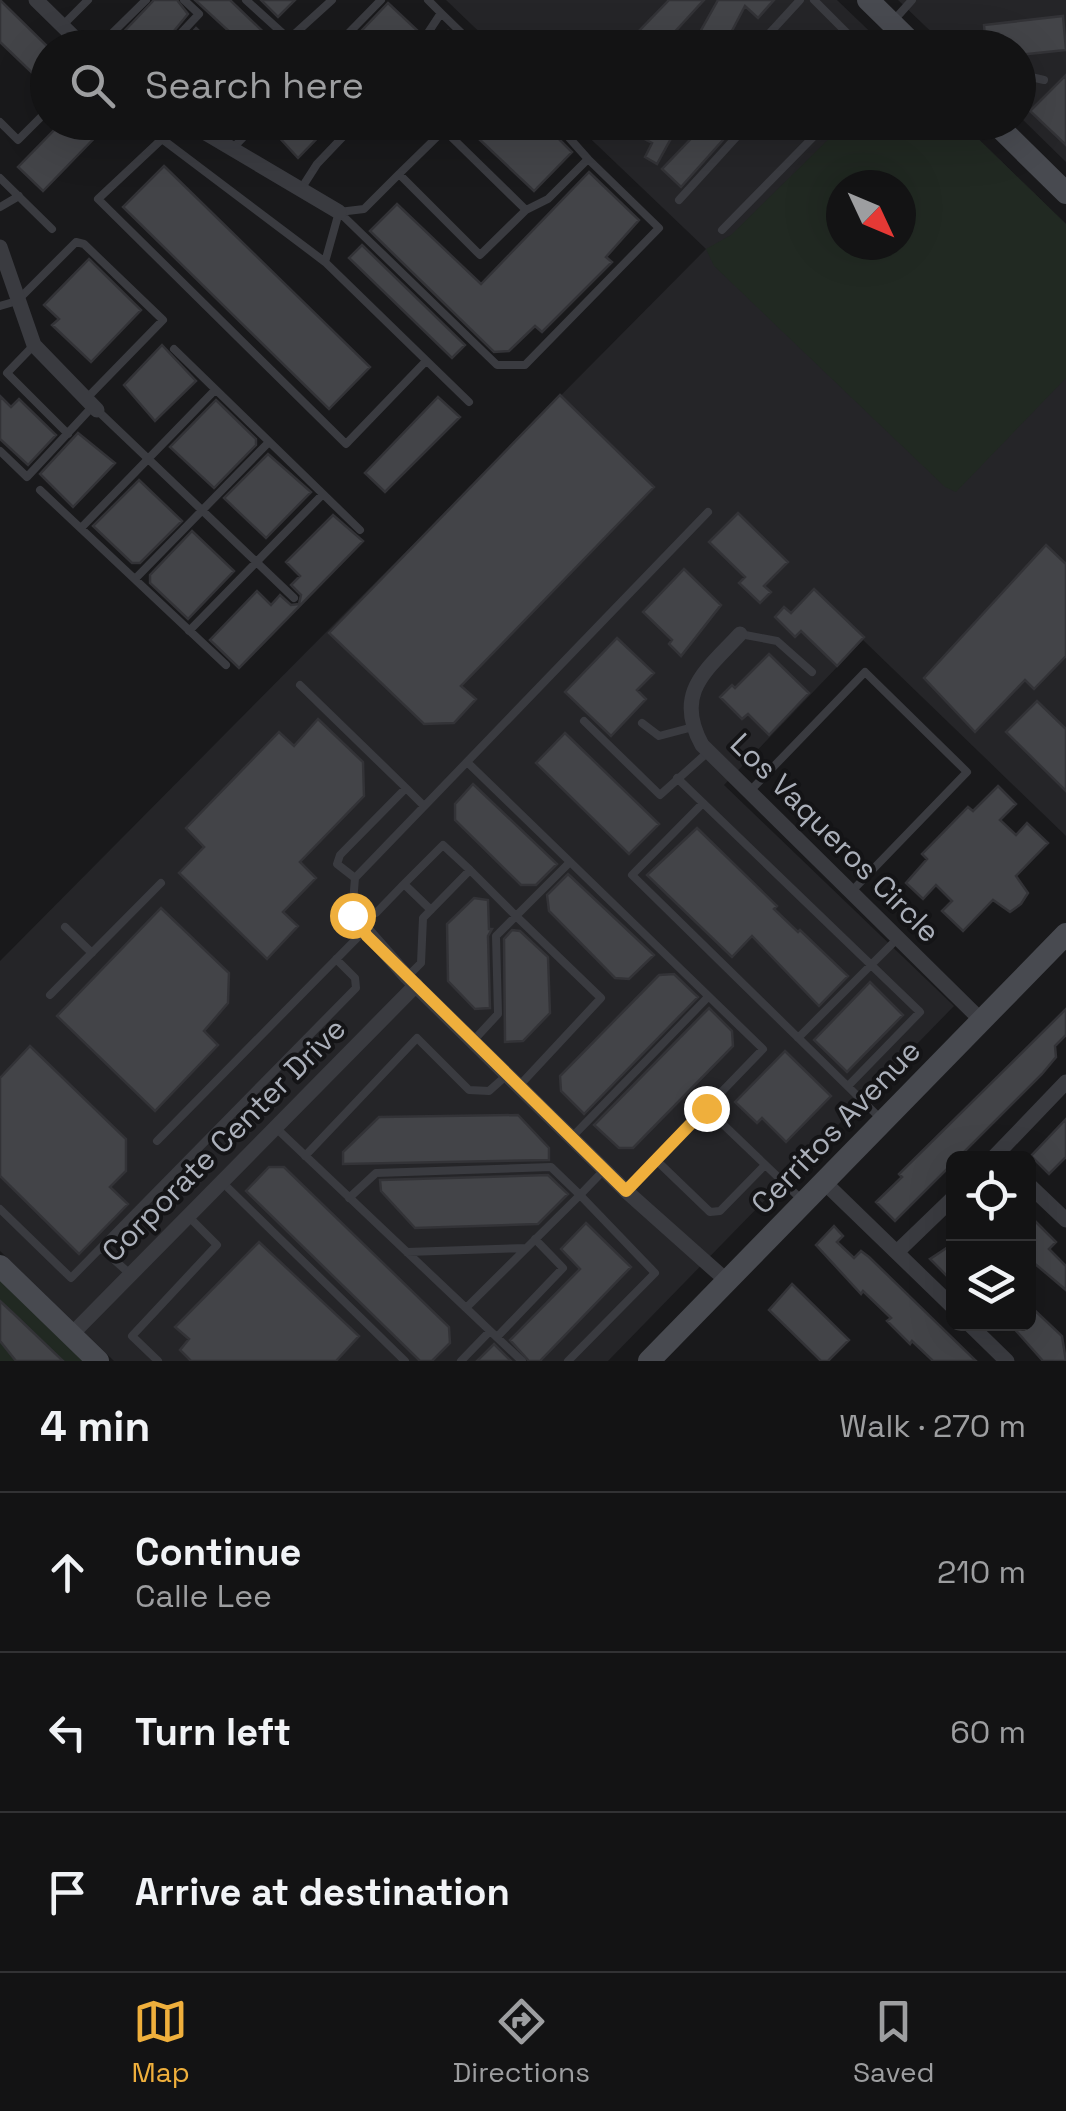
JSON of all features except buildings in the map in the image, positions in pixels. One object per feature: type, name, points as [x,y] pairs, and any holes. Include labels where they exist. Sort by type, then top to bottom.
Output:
[{"type":"main road","points":[[868,0],[894,30]]},
{"type":"main road","points":[[1012,140],[1066,193]]},
{"type":"main road","name":"Cerritos Avenue","points":[[649,1361],[1066,934]]},
{"type":"main road","points":[[0,1266],[98,1361]]},
{"type":"street","points":[[36,0],[66,30]]},
{"type":"street","points":[[217,140],[339,212]]},
{"type":"street","points":[[0,248],[34,345],[92,405]]},
{"type":"street","name":"Los Vaqueros Circle","points":[[740,634],[721,650],[695,688],[690,706],[692,727],[708,752],[748,793],[981,1020]]},
{"type":"street","points":[[352,915],[412,981],[571,1138],[727,1281]]},
{"type":"street","name":"Corporate Center Drive","points":[[71,1335],[275,1128],[412,981]]},
{"type":"street","points":[[1003,1151],[1066,1082]]},
{"type":"street","points":[[825,1182],[946,1300]]},
{"type":"street","points":[[1036,1192],[1066,1220]]},
{"type":"street","points":[[898,1252],[946,1205]]},
{"type":"street","points":[[976,1331],[1007,1361]]},
{"type":"lane","points":[[62,26],[88,0]]},
{"type":"lane","points":[[115,30],[146,0]]},
{"type":"lane","points":[[184,0],[199,14],[184,30]]},
{"type":"lane","points":[[246,0],[280,30]]},
{"type":"lane","points":[[300,30],[332,0]]},
{"type":"lane","points":[[352,30],[382,0]]},
{"type":"lane","points":[[428,0],[458,30]]},
{"type":"lane","points":[[772,30],[800,0]]},
{"type":"lane","points":[[814,0],[844,30]]},
{"type":"lane","points":[[904,30],[912,0]]},
{"type":"lane","points":[[430,30],[441,13]]},
{"type":"lane","points":[[1036,78],[1044,80]]},
{"type":"lane","points":[[0,122],[18,140],[30,128]]},
{"type":"lane","points":[[161,140],[98,200],[346,444],[426,361]]},
{"type":"lane","points":[[163,140],[325,262],[470,402]]},
{"type":"lane","points":[[232,149],[241,140]]},
{"type":"lane","points":[[300,189],[340,140]]},
{"type":"lane","points":[[339,212],[364,209],[428,140]]},
{"type":"lane","points":[[454,140],[526,210]]},
{"type":"lane","points":[[339,212],[497,364],[524,365],[659,228],[572,140]]},
{"type":"lane","points":[[678,200],[733,140]]},
{"type":"lane","points":[[722,230],[811,140]]},
{"type":"lane","points":[[398,174],[480,255],[526,210],[548,199],[588,158]]},
{"type":"lane","points":[[0,178],[52,228]]},
{"type":"lane","points":[[0,207],[19,196]]},
{"type":"lane","points":[[325,262],[339,212]]},
{"type":"lane","points":[[0,306],[18,300],[76,242],[84,244],[162,320],[68,434],[27,477],[0,451]]},
{"type":"lane","points":[[34,345],[7,373],[68,434]]},
{"type":"lane","points":[[174,349],[360,530]]},
{"type":"lane","points":[[81,528],[216,390]]},
{"type":"lane","points":[[92,405],[294,598]]},
{"type":"lane","points":[[135,580],[268,442]]},
{"type":"lane","points":[[40,490],[226,664]]},
{"type":"lane","points":[[190,630],[323,494]]},
{"type":"lane","points":[[305,1156],[417,1038],[469,1090],[490,1091],[513,1080],[601,998],[444,845],[376,912],[352,915],[355,878],[708,512]]},
{"type":"lane","points":[[740,634],[777,641],[812,672]]},
{"type":"lane","points":[[748,793],[865,672],[967,772],[850,892]]},
{"type":"lane","points":[[300,685],[424,806]]},
{"type":"lane","points":[[584,721],[660,795],[708,752]]},
{"type":"lane","points":[[642,723],[659,736],[692,727]]},
{"type":"lane","points":[[467,762],[762,1049],[626,1191]]},
{"type":"lane","points":[[677,778],[920,1012],[848,1086]]},
{"type":"lane","points":[[355,878],[341,872],[337,864],[340,855],[406,788]]},
{"type":"lane","points":[[703,803],[632,875],[883,1121]]},
{"type":"lane","points":[[473,1041],[498,1014],[496,936],[570,862]]},
{"type":"lane","points":[[412,981],[422,963],[423,918],[470,870]]},
{"type":"lane","points":[[50,995],[160,883]]},
{"type":"lane","points":[[404,884],[432,910]]},
{"type":"lane","points":[[65,927],[92,953]]},
{"type":"lane","points":[[157,1142],[364,931]]},
{"type":"lane","points":[[798,1038],[898,938]]},
{"type":"lane","points":[[0,1209],[72,1278],[356,988],[355,978],[336,959]]},
{"type":"lane","points":[[571,1138],[708,997]]},
{"type":"lane","points":[[706,1108],[805,1203]]},
{"type":"lane","points":[[275,1128],[522,1361]]},
{"type":"lane","points":[[656,1160],[710,1212],[720,1211],[765,1165]]},
{"type":"lane","points":[[349,1198],[376,1173],[551,1166],[654,1273],[568,1361]]},
{"type":"lane","points":[[466,1308],[604,1170]]},
{"type":"lane","points":[[221,1181],[405,1361]]},
{"type":"lane","points":[[158,1361],[132,1336],[217,1246],[187,1216]]},
{"type":"lane","points":[[461,1361],[563,1268],[536,1239]]},
{"type":"lane","points":[[101,1248],[130,1274]]},
{"type":"lane","points":[[408,1252],[526,1248]]},
{"type":"shaded area","points":[[446,0],[837,0],[868,30],[477,30]]},
{"type":"shaded area","points":[[898,0],[1066,0],[1066,162],[1036,133],[1036,30],[929,30]]},
{"type":"shaded area","points":[[592,140],[980,140],[1066,224],[1066,836],[863,640],[724,785],[954,1006],[608,1361],[114,1361],[0,1251],[0,961],[706,249]]},
{"type":"shaded area","points":[[828,140],[980,140],[1066,224],[1066,378],[956,492],[945,487],[714,266],[706,249],[731,235]]},
{"type":"shaded area","points":[[0,1279],[83,1361],[0,1361]]},
{"type":"route","points":[[352,915],[367,936],[626,1191],[706,1108]]}]
